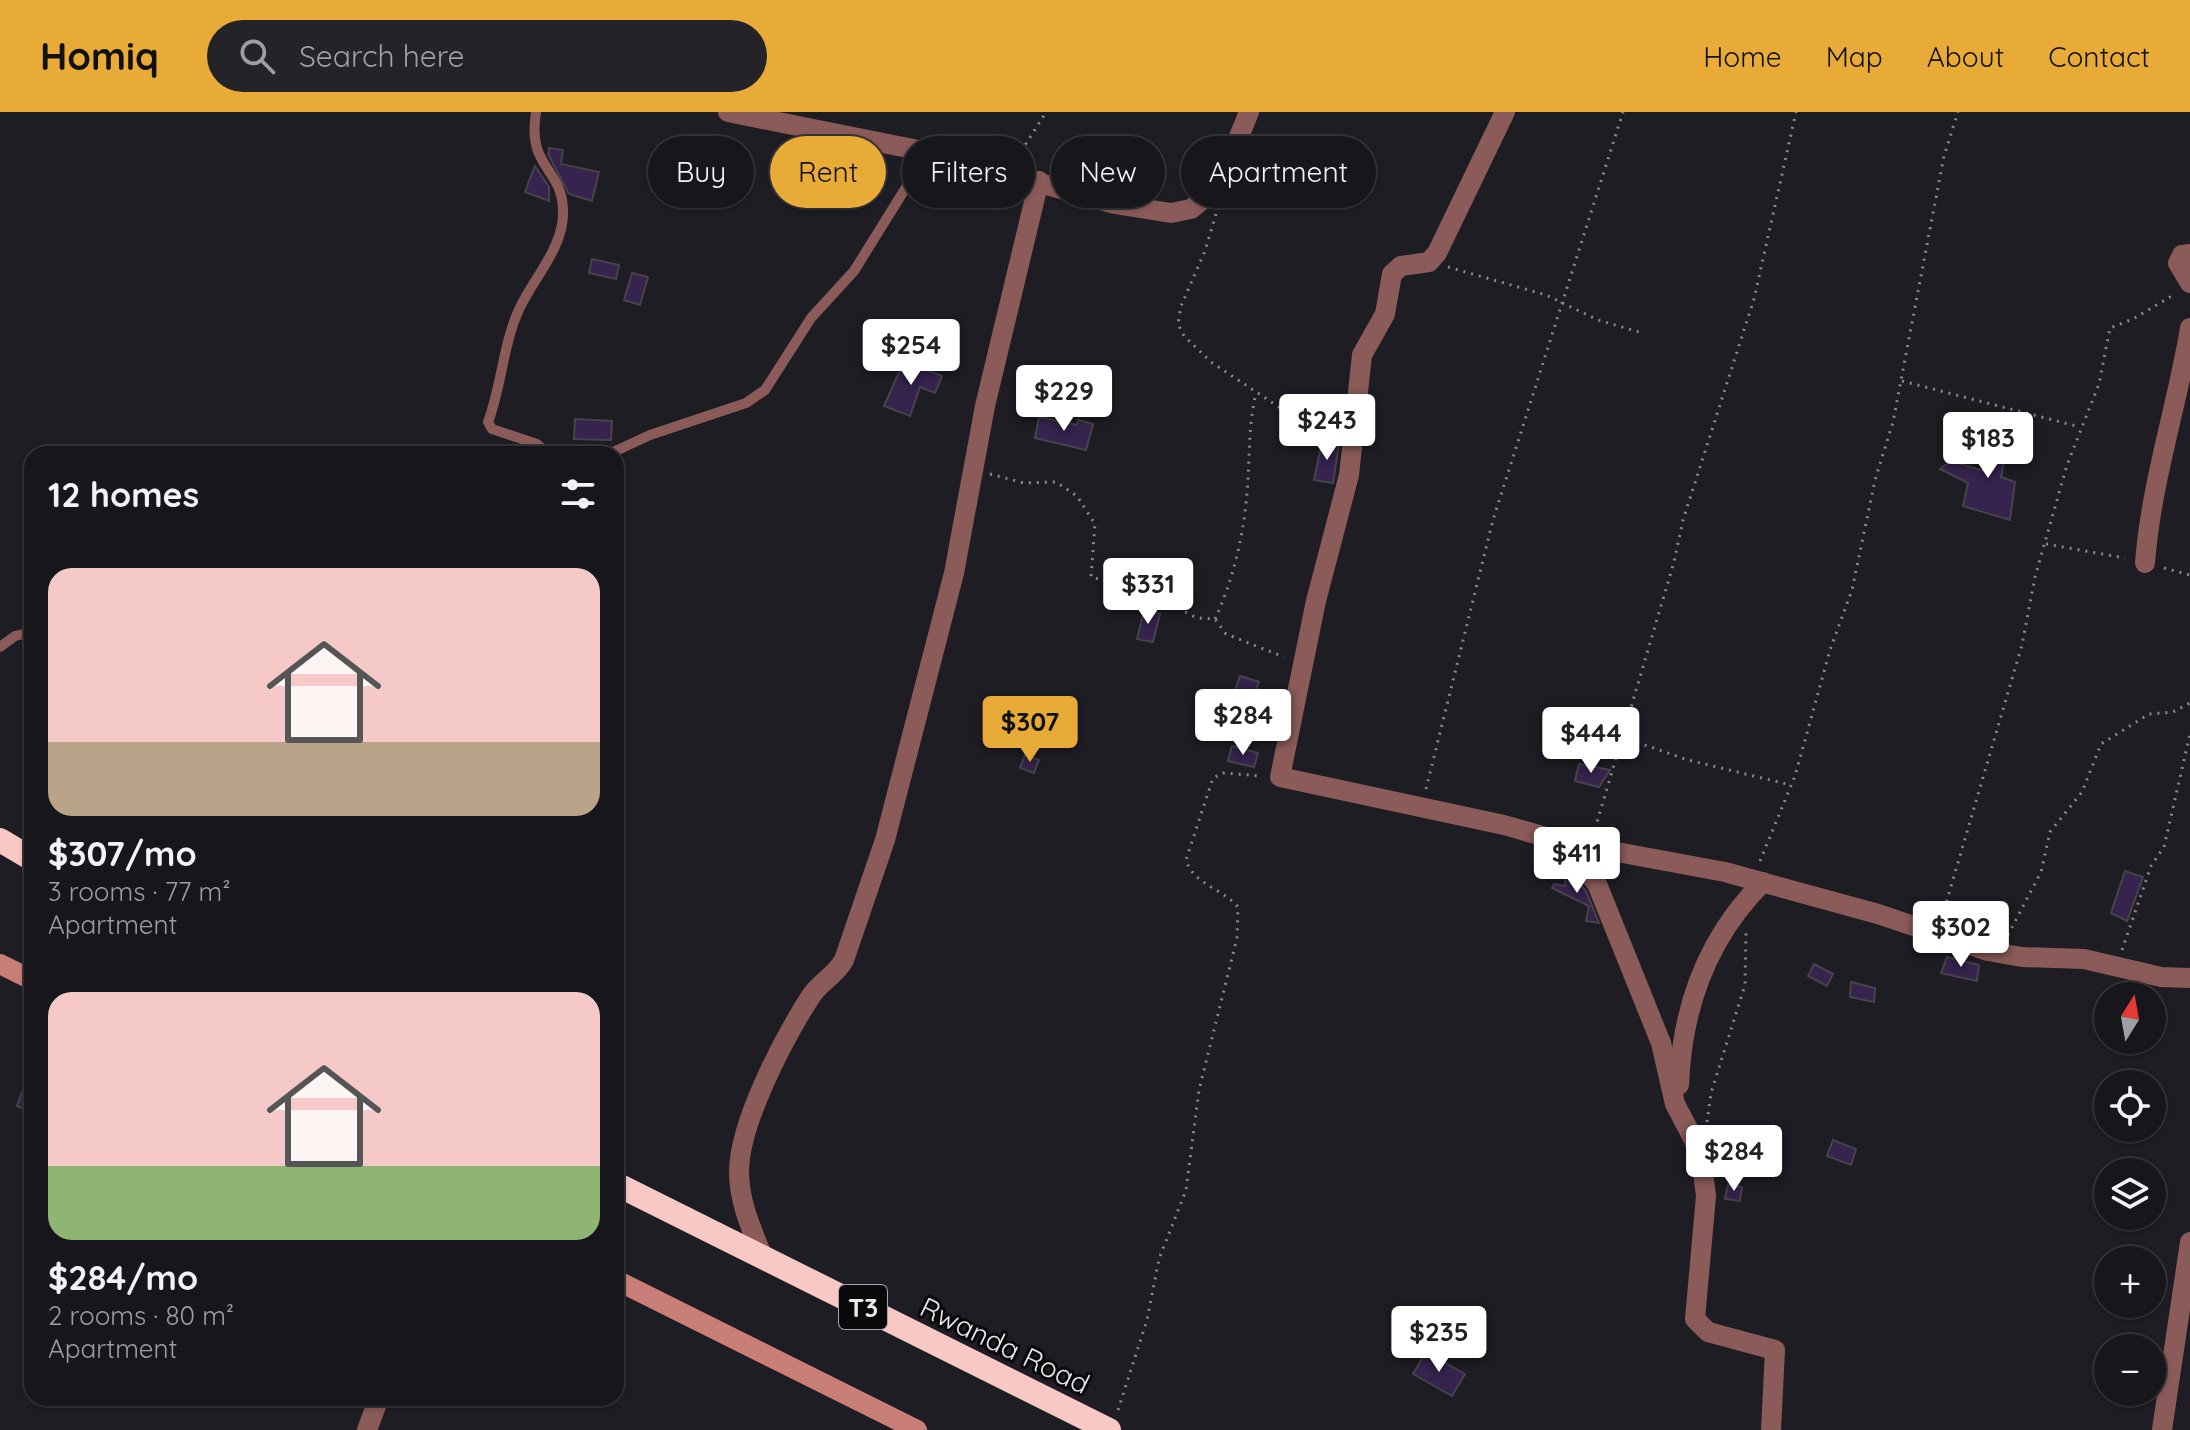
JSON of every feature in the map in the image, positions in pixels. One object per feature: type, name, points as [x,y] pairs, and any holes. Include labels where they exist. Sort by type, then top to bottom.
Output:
[{"type":"highway","points":[[0,840],[24,854]]},
{"type":"highway","name":"Rwanda Road","points":[[624,1188],[1112,1423]]},
{"type":"street","points":[[728,112],[902,147]]},
{"type":"street","points":[[1239,136],[1249,112]]},
{"type":"street","points":[[1505,112],[1446,237],[1429,262],[1401,266],[1392,274],[1385,314],[1362,355],[1349,475],[1303,662],[1280,777],[1504,825],[1590,848],[1758,881],[2011,955],[2084,959],[2161,977],[2190,978]]},
{"type":"street","points":[[1035,180],[1115,204],[1171,213],[1192,208]]},
{"type":"street","points":[[762,1255],[746,1216],[739,1172],[745,1130],[813,993],[838,972],[865,902],[906,765],[954,573],[972,470],[1039,181]]},
{"type":"street","points":[[2185,287],[2178,263],[2182,255],[2190,254]]},
{"type":"street","points":[[2145,563],[2156,477],[2171,426],[2190,328]]},
{"type":"street","points":[[1563,842],[1597,884],[1661,1043],[1678,1109],[1694,1140],[1706,1196],[1695,1319],[1708,1332],[1775,1350],[1771,1430]]},
{"type":"street","points":[[1678,1109],[1680,1044],[1696,983],[1721,934],[1758,881]]},
{"type":"street","points":[[0,964],[24,976]]},
{"type":"street","points":[[2162,1430],[2190,1242]]},
{"type":"street","points":[[624,1284],[917,1430]]},
{"type":"street","points":[[367,1430],[376,1406]]},
{"type":"lane","points":[[536,112],[534,143],[542,165],[552,175],[561,195],[562,230],[549,260],[523,301],[488,422],[492,429],[539,446]]},
{"type":"lane","points":[[624,447],[650,435],[746,403],[765,390],[811,318],[854,271],[902,194]]},
{"type":"lane","points":[[0,647],[15,636],[24,634]]},
{"type":"path","points":[[1032,136],[1046,112]]},
{"type":"path","points":[[1421,808],[1493,520],[1623,112]]},
{"type":"path","points":[[1590,848],[1674,562],[1683,520],[1754,299],[1796,112]]},
{"type":"path","points":[[1758,881],[1809,733],[1830,650],[1852,590],[1875,480],[1902,381],[1944,156],[1958,112]]},
{"type":"path","points":[[1214,208],[1205,251],[1187,287],[1178,324],[1184,336],[1211,362],[1285,411],[1355,414]]},
{"type":"path","points":[[1429,262],[1562,302],[1598,320],[1639,332]]},
{"type":"path","points":[[1938,936],[1954,869],[2022,645],[2035,577],[2080,427],[2099,384],[2110,328],[2133,319],[2185,287]]},
{"type":"path","points":[[1902,381],[2080,427]]},
{"type":"path","points":[[1215,619],[1223,602],[1240,535],[1247,492],[1249,421],[1256,393]]},
{"type":"path","points":[[972,470],[1024,483],[1056,482],[1077,496],[1095,524],[1091,577],[1145,591],[1197,618],[1215,619]]},
{"type":"path","points":[[2046,544],[2190,575]]},
{"type":"path","points":[[1215,619],[1226,634],[1303,662]]},
{"type":"path","points":[[2011,955],[2009,931],[2041,872],[2050,832],[2082,792],[2101,744],[2149,714],[2173,712],[2190,703]]},
{"type":"path","points":[[2117,966],[2151,866],[2164,847],[2190,734]]},
{"type":"path","points":[[1621,737],[1688,760],[1791,785]]},
{"type":"path","points":[[1112,1423],[1147,1320],[1159,1259],[1186,1190],[1199,1090],[1237,938],[1238,907],[1229,897],[1196,878],[1186,860],[1216,774],[1280,777]]},
{"type":"path","points":[[1707,1124],[1711,1093],[1745,985],[1746,928]]},
{"type":"building","points":[[549,148],[563,150],[561,164],[599,172],[592,201],[569,194],[548,154]]},
{"type":"building","points":[[535,166],[549,187],[549,201],[525,192]]},
{"type":"building","points":[[592,259],[619,265],[616,279],[589,273]]},
{"type":"building","points":[[632,273],[648,277],[640,305],[624,300]]},
{"type":"building","points":[[904,361],[942,376],[935,393],[920,387],[910,416],[884,406]]},
{"type":"building","points":[[1039,417],[1077,425],[1078,420],[1093,424],[1086,450],[1035,438]]},
{"type":"building","points":[[575,419],[612,421],[611,440],[574,439]]},
{"type":"building","points":[[1997,423],[2011,426],[2001,477],[2015,482],[2010,520],[1963,506],[1968,483],[1940,469],[1951,461],[1987,472]]},
{"type":"building","points":[[1322,441],[1339,444],[1333,483],[1314,480]]},
{"type":"building","points":[[1144,610],[1160,614],[1153,642],[1137,639]]},
{"type":"building","points":[[1240,676],[1259,682],[1246,717],[1228,711]]},
{"type":"building","points":[[1232,746],[1258,753],[1254,767],[1228,761]]},
{"type":"building","points":[[1025,755],[1039,760],[1034,773],[1020,768]]},
{"type":"building","points":[[1579,764],[1610,770],[1599,787],[1575,781]]},
{"type":"building","points":[[1567,870],[1586,891],[1599,923],[1586,921],[1589,906],[1552,888],[1554,884],[1565,886]]},
{"type":"building","points":[[2125,871],[2143,877],[2127,921],[2111,913]]},
{"type":"building","points":[[1947,957],[1979,965],[1977,981],[1941,973]]},
{"type":"building","points":[[1814,964],[1833,974],[1827,986],[1808,976]]},
{"type":"building","points":[[1851,982],[1875,988],[1874,1002],[1850,997]]},
{"type":"building","points":[[24,1087],[24,1109],[17,1106]]},
{"type":"building","points":[[1833,1140],[1856,1149],[1851,1165],[1827,1156]]},
{"type":"building","points":[[1728,1185],[1742,1187],[1740,1201],[1725,1199]]},
{"type":"building","points":[[1426,1352],[1465,1374],[1452,1396],[1413,1374]]}]
